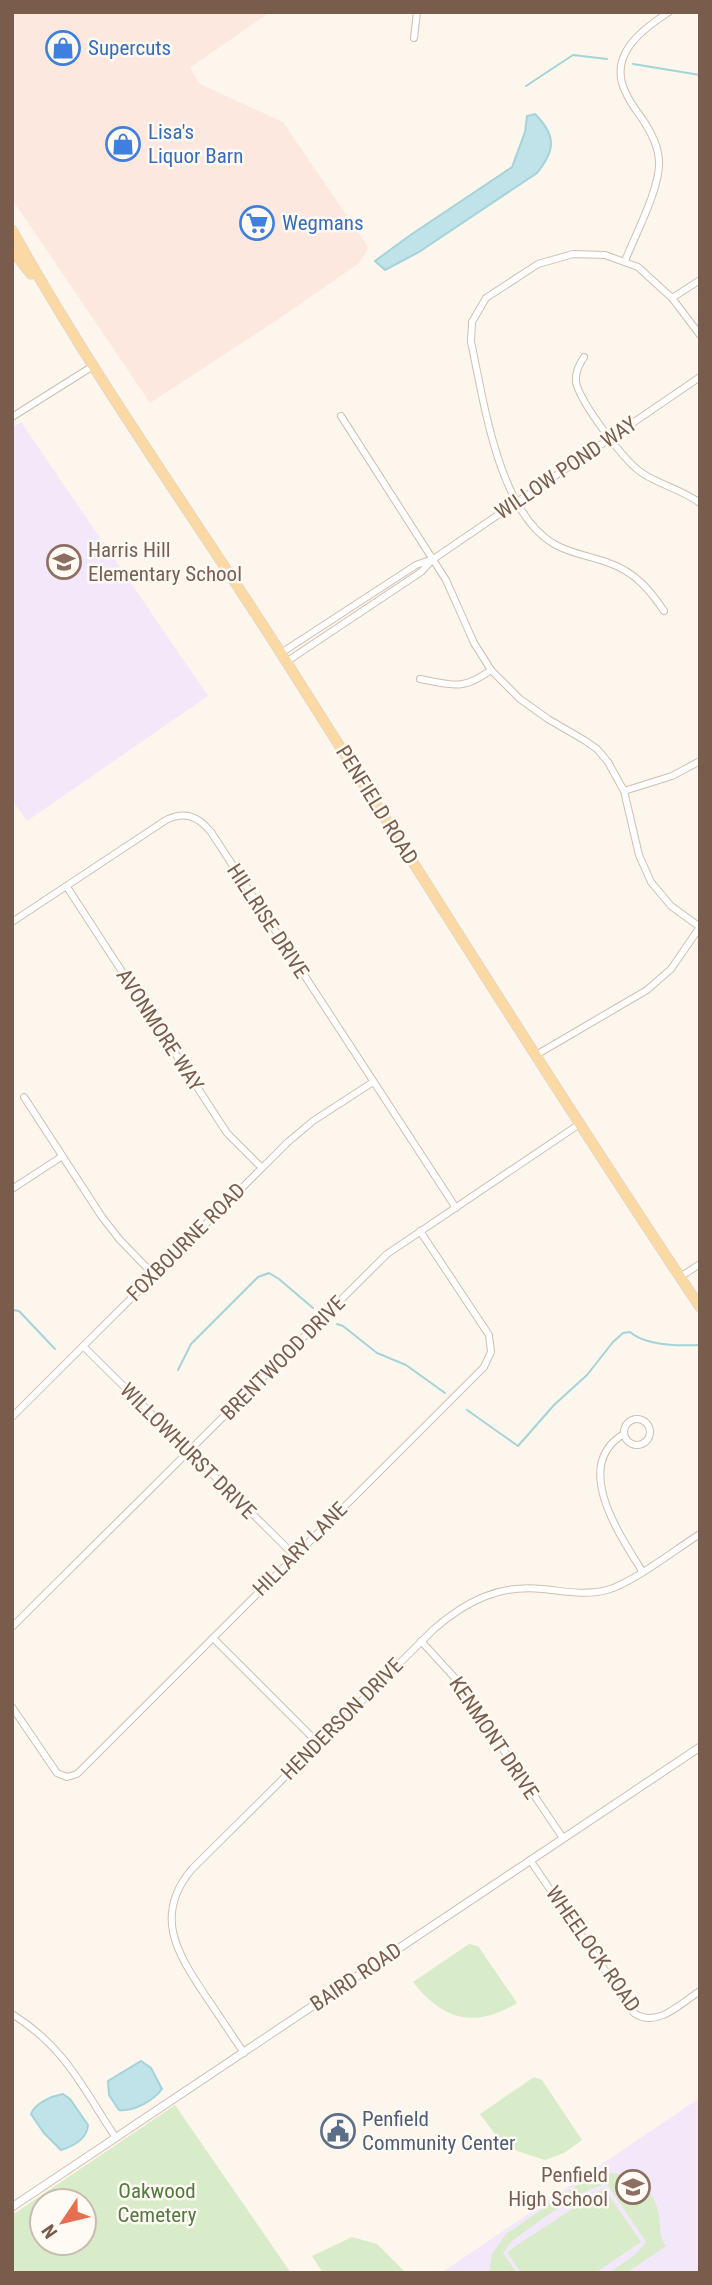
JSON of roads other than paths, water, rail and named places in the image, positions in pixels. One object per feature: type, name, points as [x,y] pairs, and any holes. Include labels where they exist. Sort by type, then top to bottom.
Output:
[{"type":"main road","name":"PENFIELD ROAD","points":[[12,230],[53,303],[93,366],[700,1307]]},
{"type":"main road","name":"PENFIELD ROAD","points":[[12,250],[53,303]]},
{"type":"street","points":[[414,38],[417,12]]},
{"type":"street","points":[[625,261],[657,182],[659,159],[650,131],[625,93],[620,69],[632,40],[668,12]]},
{"type":"street","points":[[664,611],[647,587],[624,569],[567,550],[546,538],[516,501],[498,463],[471,342],[472,322],[486,298],[538,264],[573,254],[605,255],[638,267],[672,298],[700,335]]},
{"type":"street","points":[[672,298],[700,280]]},
{"type":"street","points":[[583,357],[577,368],[580,393],[611,439],[642,473],[700,503]]},
{"type":"street","points":[[12,417],[93,366]]},
{"type":"street","name":"WILLOW POND WAY","points":[[283,657],[421,572],[432,559],[700,377]]},
{"type":"street","points":[[341,416],[446,580],[474,643],[491,670],[532,709],[597,749],[618,777],[624,791],[639,855],[651,882],[671,906],[700,927],[671,968],[648,990],[536,1055]]},
{"type":"street","points":[[420,679],[461,686],[475,681],[491,670]]},
{"type":"street","points":[[624,791],[672,776],[700,761]]},
{"type":"street","name":"HILLRISE DRIVE","points":[[12,922],[166,820],[178,815],[199,820],[211,832],[456,1208]]},
{"type":"street","name":"AVONMORE WAY","points":[[67,887],[227,1133],[261,1167]]},
{"type":"street","name":"FOXBOURNE ROAD","points":[[12,1417],[261,1167],[313,1121],[373,1082]]},
{"type":"street","points":[[24,1097],[61,1157],[120,1240],[154,1275]]},
{"type":"street","name":"BRENTWOOD DRIVE","points":[[12,1627],[377,1264],[420,1231],[581,1123]]},
{"type":"street","points":[[12,1189],[61,1157]]},
{"type":"street","name":"HILLARY LANE","points":[[12,1707],[54,1769],[62,1776],[72,1776],[88,1764],[294,1555],[476,1376],[489,1359],[492,1343],[489,1335],[420,1231]]},
{"type":"street","points":[[680,1277],[700,1264]]},
{"type":"street","name":"WILLOWHURST DRIVE","points":[[83,1346],[294,1555]]},
{"type":"street","points":[[624,1434],[628,1442],[640,1444],[647,1440],[650,1432],[643,1421],[635,1419],[625,1426],[624,1434],[615,1440],[603,1458],[600,1468],[601,1485],[618,1531],[642,1572]]},
{"type":"street","name":"HENDERSON DRIVE","points":[[244,2053],[176,1948],[171,1922],[174,1900],[181,1883],[192,1869],[421,1641],[460,1608],[490,1593],[503,1590],[532,1588],[570,1593],[598,1592],[621,1584],[700,1534]]},
{"type":"street","points":[[213,1638],[318,1743]]},
{"type":"street","name":"KENMONT DRIVE","points":[[421,1641],[454,1677],[562,1838]]},
{"type":"street","name":"BAIRD ROAD","points":[[12,2207],[700,1747]]},
{"type":"street","name":"WHEELOCK ROAD","points":[[530,1860],[634,2014],[640,2018],[654,2019],[700,1991]]},
{"type":"street","points":[[12,2014],[38,2032],[59,2052],[116,2138]]},
{"type":"water","points":[[535,114],[547,129],[551,143],[548,157],[537,173],[419,252],[385,270],[375,261],[512,167],[525,132],[527,116]]},
{"type":"water","points":[[141,2061],[151,2068],[162,2089],[143,2104],[119,2110],[109,2095],[108,2081]]},
{"type":"water","points":[[63,2094],[70,2099],[88,2125],[79,2141],[61,2150],[44,2133],[31,2114],[40,2103]]},
{"type":"waterway","points":[[526,86],[573,55],[607,59]]},
{"type":"waterway","points":[[633,64],[700,75]]},
{"type":"waterway","points":[[178,1370],[191,1344],[258,1277],[269,1273],[313,1308]]},
{"type":"waterway","points":[[12,1310],[19,1311],[55,1349]]},
{"type":"waterway","points":[[337,1324],[377,1353],[406,1365],[445,1393]]},
{"type":"waterway","points":[[467,1410],[518,1446],[554,1405],[587,1375],[623,1333],[630,1332],[645,1340],[663,1344],[700,1345]]},
{"type":"place","name":"Supercuts","points":[[63,48]]},
{"type":"place","name":"Lisa's Liquor Barn","points":[[123,144]]},
{"type":"place","name":"Wegmans","points":[[257,223]]},
{"type":"place","name":"Harris Hill Elementary School","points":[[64,562]]},
{"type":"place","name":"Penfield Community Center","points":[[338,2131]]},
{"type":"place","name":"Penfield High School","points":[[633,2187]]},
{"type":"park label","name":"Oakwood Cemetery","points":[[157,2203]]}]
